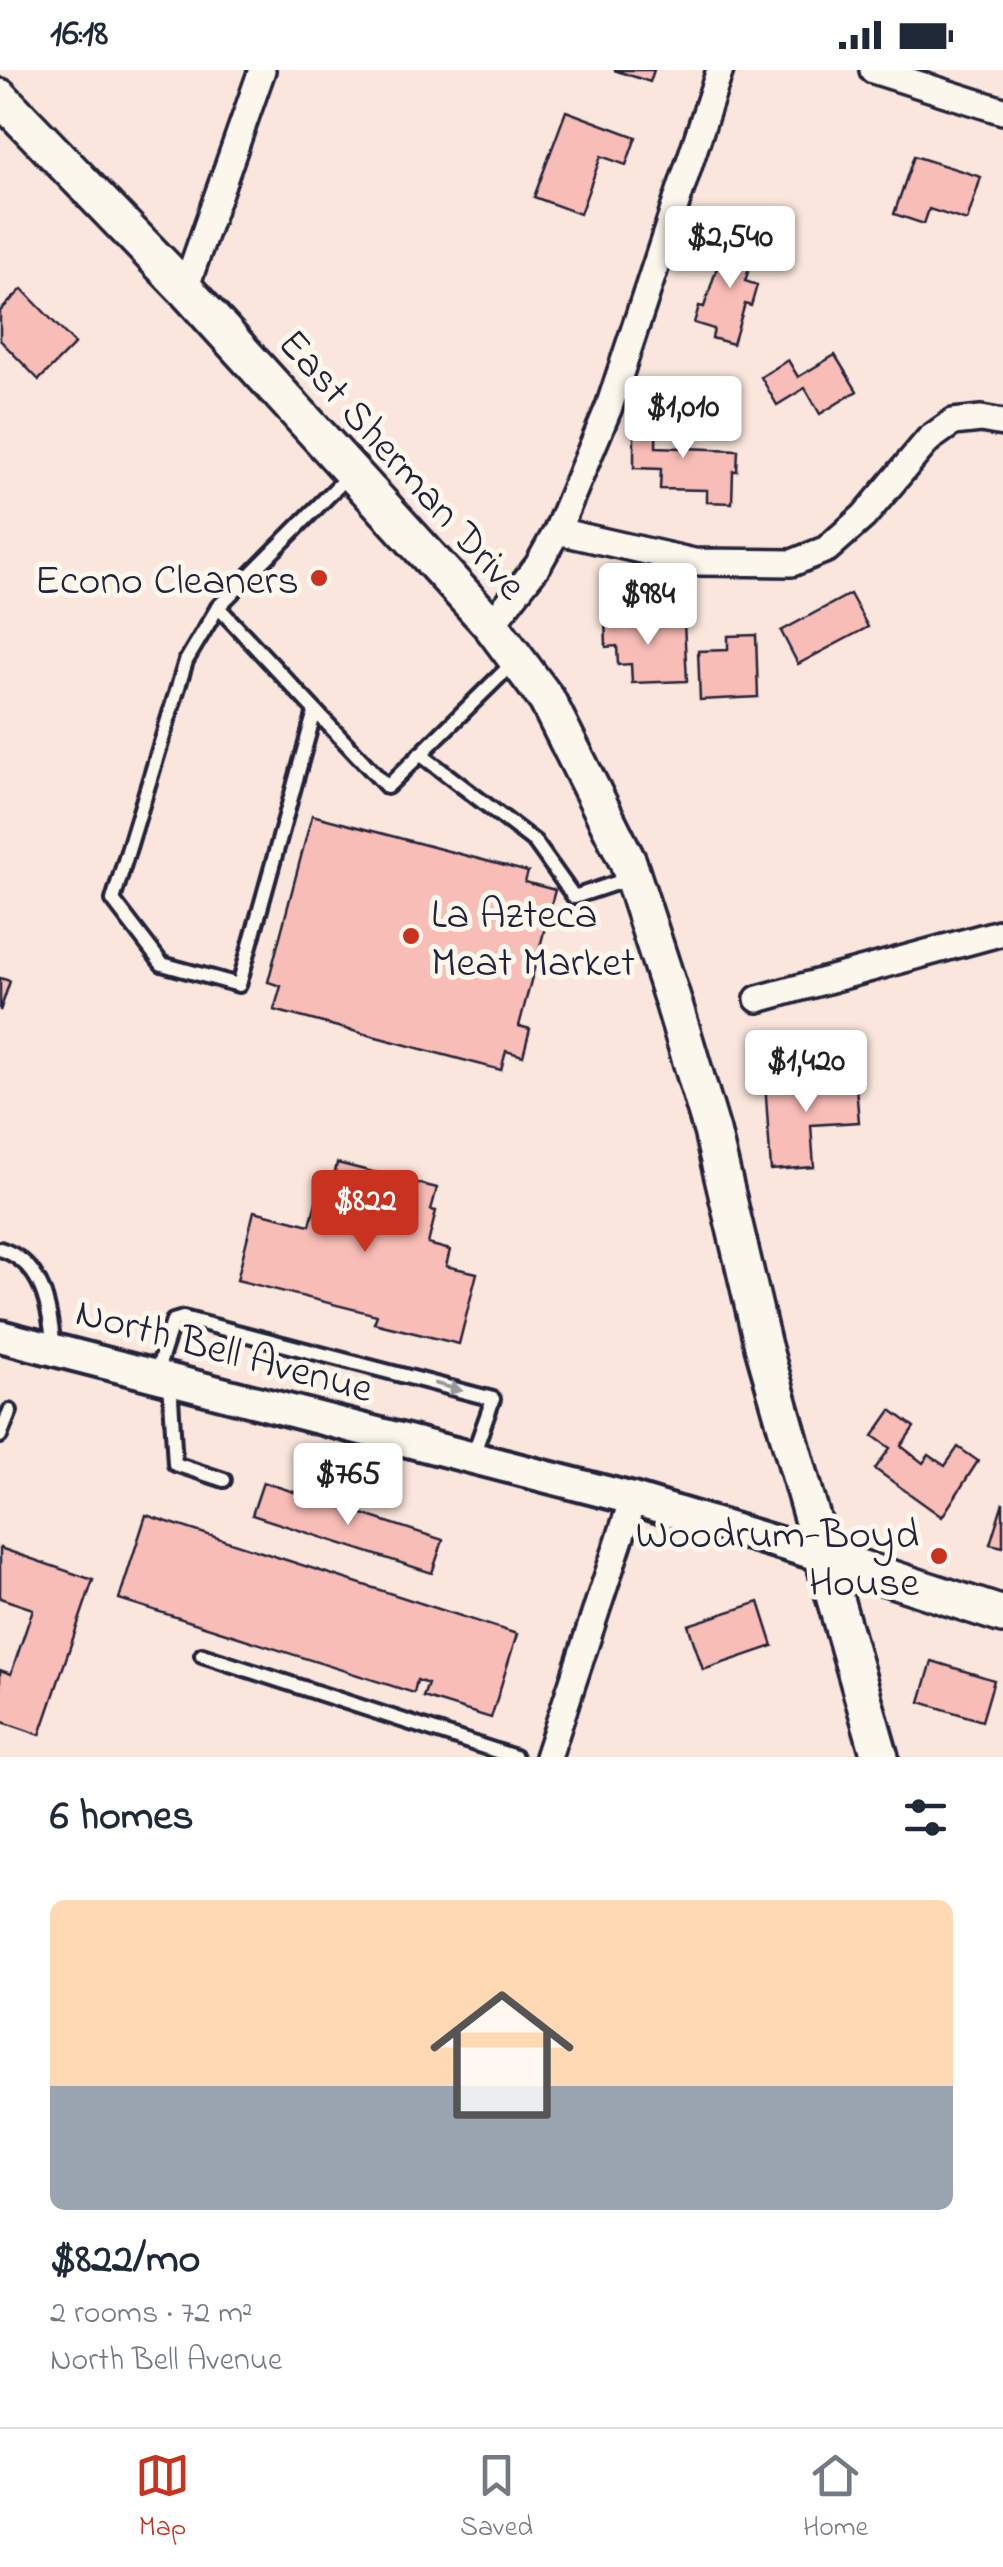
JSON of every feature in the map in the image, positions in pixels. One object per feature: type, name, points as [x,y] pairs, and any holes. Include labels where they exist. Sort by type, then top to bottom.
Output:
[{"type":"main road","name":"East Sherman Drive","points":[[0,97],[186,289],[491,625],[547,700],[633,877],[712,1131],[763,1346],[880,1757]]},
{"type":"main road","name":"North Bell Avenue","points":[[822,1556],[1003,1615]]},
{"type":"street","points":[[186,289],[262,70]]},
{"type":"street","points":[[491,625],[538,565],[557,532],[609,407],[720,70]]},
{"type":"street","points":[[873,70],[1003,110]]},
{"type":"street","points":[[557,532],[694,562],[792,563],[827,548],[864,516],[930,438],[952,422],[981,419],[1003,423]]},
{"type":"street","points":[[758,999],[1003,932]]},
{"type":"street","name":"North Bell Avenue","points":[[0,1336],[632,1499],[822,1556]]},
{"type":"street","points":[[548,1757],[632,1499]]},
{"type":"lane","points":[[315,710],[238,984],[162,964],[113,900],[186,661],[218,607],[352,472]]},
{"type":"lane","points":[[218,607],[387,787],[517,660]]},
{"type":"lane","points":[[420,754],[535,842],[574,897],[633,877]]},
{"type":"lane","points":[[0,1249],[18,1254],[37,1277],[48,1298],[54,1350]]},
{"type":"lane","points":[[224,1480],[175,1464],[163,1379],[173,1321],[184,1318],[493,1399],[472,1458]]},
{"type":"lane","points":[[0,1436],[10,1411]]},
{"type":"lane","points":[[202,1654],[514,1757]]},
{"type":"building","points":[[614,70],[654,70],[650,82]]},
{"type":"building","points":[[566,111],[636,137],[626,165],[601,156],[580,214],[534,197]]},
{"type":"building","points":[[914,156],[981,177],[967,221],[929,209],[924,224],[894,214]]},
{"type":"building","points":[[732,233],[758,241],[745,281],[757,285],[751,306],[745,304],[733,344],[712,338],[714,329],[694,323],[699,306],[704,307],[717,267],[728,271],[722,265]]},
{"type":"building","points":[[22,289],[75,344],[39,380],[0,340],[0,311]]},
{"type":"building","points":[[835,355],[857,391],[820,414],[805,388],[777,405],[761,377],[788,360],[798,377]]},
{"type":"building","points":[[634,406],[657,407],[656,447],[738,450],[732,503],[707,502],[707,490],[660,489],[661,469],[634,468]]},
{"type":"building","points":[[850,594],[868,627],[798,664],[781,631]]},
{"type":"building","points":[[634,613],[634,625],[684,623],[687,681],[632,683],[631,664],[618,665],[617,646],[606,647],[605,614]]},
{"type":"building","points":[[756,635],[758,697],[700,700],[698,651],[728,650],[728,636]]},
{"type":"building","name":"La Azteca Meat Market","points":[[312,815],[528,872],[525,882],[555,890],[519,1026],[530,1029],[523,1056],[506,1051],[501,1070],[274,1010],[281,986],[268,982]]},
{"type":"building","points":[[0,978],[10,981],[0,1011]]},
{"type":"building","points":[[855,1075],[859,1122],[811,1125],[814,1167],[771,1170],[765,1082]]},
{"type":"building","points":[[337,1163],[437,1188],[428,1244],[450,1250],[446,1266],[477,1273],[459,1344],[374,1323],[377,1315],[237,1280],[254,1211],[310,1225],[319,1191],[330,1194]]},
{"type":"building","points":[[891,1410],[914,1427],[901,1446],[923,1463],[929,1455],[945,1466],[958,1447],[978,1461],[942,1517],[875,1469],[890,1448],[873,1436]]},
{"type":"building","points":[[263,1482],[443,1540],[432,1573],[252,1515]]},
{"type":"building","points":[[1003,1502],[1003,1547],[990,1544]]},
{"type":"building","points":[[146,1515],[517,1634],[491,1718],[423,1697],[428,1684],[417,1680],[414,1693],[119,1599]]},
{"type":"building","points":[[0,1548],[93,1580],[40,1735],[0,1721],[0,1670],[11,1674],[33,1609],[0,1598]]},
{"type":"building","points":[[759,1602],[773,1646],[703,1670],[688,1625]]},
{"type":"building","points":[[932,1661],[994,1680],[982,1721],[920,1702]]},
{"type":"place","name":"Econo Cleaners","points":[[319,578]]},
{"type":"place","name":"La Azteca Meat Market","points":[[411,936]]},
{"type":"place","name":"Woodrum-Boyd House","points":[[939,1556]]}]
